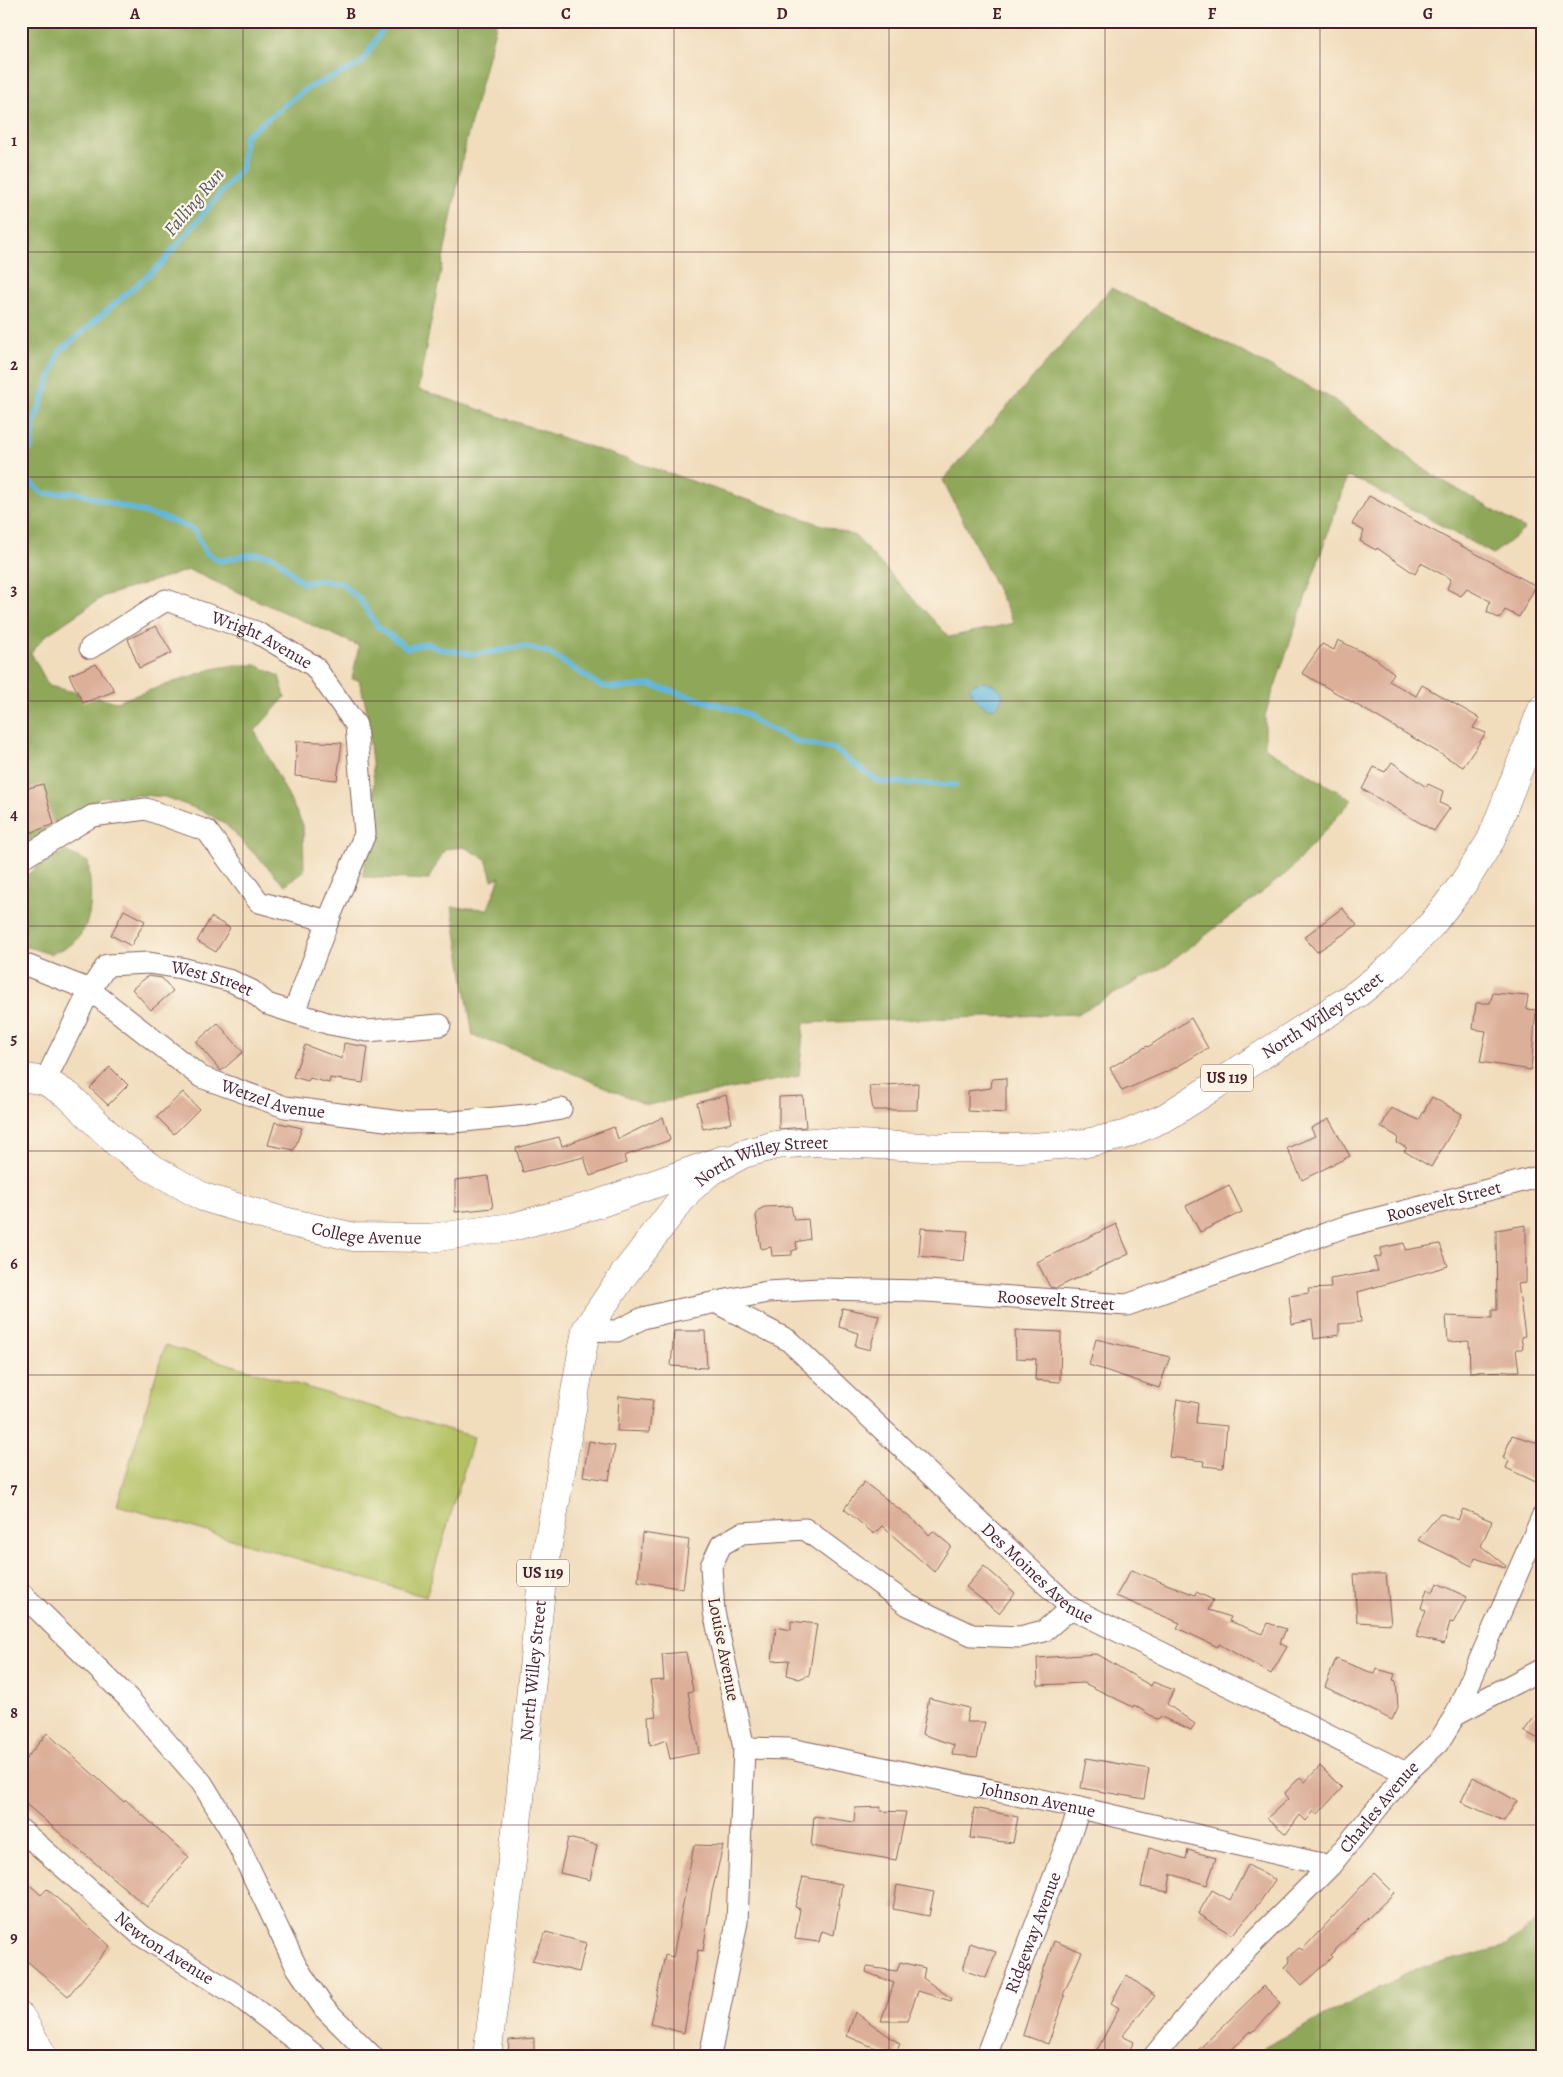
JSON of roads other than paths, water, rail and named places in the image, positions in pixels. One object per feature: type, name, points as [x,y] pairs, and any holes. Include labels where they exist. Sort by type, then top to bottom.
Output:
[{"type":"main road","name":"North Willey Street","points":[[487,2056],[520,1799],[542,1579],[586,1330],[625,1273],[688,1191],[708,1173],[743,1154],[776,1145],[813,1142],[946,1148],[1020,1148],[1086,1143],[1124,1134],[1166,1117],[1357,994],[1395,964],[1432,924],[1463,884],[1491,840],[1542,710]]},
{"type":"main road","name":"College Avenue","points":[[33,1079],[69,1096],[118,1143],[150,1167],[203,1197],[279,1220],[354,1237],[430,1238],[512,1227],[598,1204],[743,1154]]},
{"type":"main road","points":[[21,2018],[43,2056]]},
{"type":"street","name":"Wright Avenue","points":[[90,648],[166,600],[256,632],[314,666],[356,725],[365,834],[328,921],[294,1012]]},
{"type":"street","points":[[21,859],[92,816],[146,809],[207,831],[259,902],[328,921]]},
{"type":"street","name":"Wetzel Avenue","points":[[21,963],[90,990],[201,1077],[285,1108],[409,1123],[453,1122],[527,1115],[561,1109]]},
{"type":"street","name":"West Street","points":[[33,1079],[107,965],[149,964],[181,968],[231,981],[252,991],[267,1004],[330,1024],[367,1031],[440,1025]]},
{"type":"street","name":"Roosevelt Street","points":[[586,1330],[617,1331],[643,1318],[767,1292],[820,1289],[926,1291],[1127,1304],[1347,1226],[1542,1176]]},
{"type":"street","name":"Des Moines Avenue","points":[[718,1303],[788,1340],[1071,1608],[1406,1773]]},
{"type":"street","name":"Charles Avenue","points":[[1154,2056],[1222,1974],[1330,1866],[1406,1773],[1438,1743],[1456,1714],[1542,1517]]},
{"type":"street","name":"Louise Avenue","points":[[710,2056],[737,1922],[744,1748],[714,1612],[711,1566],[721,1545],[742,1533],[805,1529],[908,1605],[972,1635],[1020,1637],[1044,1631],[1071,1608]]},
{"type":"street","points":[[21,1593],[128,1698],[202,1783],[233,1834],[296,1966],[324,2008],[372,2056]]},
{"type":"street","points":[[1456,1714],[1542,1669]]},
{"type":"street","name":"Johnson Avenue","points":[[744,1748],[790,1749],[1080,1808],[1330,1866]]},
{"type":"street","name":"Ridgeway Avenue","points":[[986,2056],[1080,1808]]},
{"type":"street","name":"Newton Avenue","points":[[21,1830],[142,1936],[238,1996],[316,2056]]},
{"type":"water","points":[[983,682],[995,686],[1003,695],[998,706],[990,709],[972,694],[970,687],[973,684]]},
{"type":"waterway","name":"Falling Run","points":[[35,421],[59,352],[161,264],[242,168],[245,136],[306,89],[361,64],[388,21]]},
{"type":"waterway","points":[[21,263],[25,308],[21,312]]},
{"type":"waterway","name":"Falling Run","points":[[21,458],[31,448],[34,428]]},
{"type":"waterway","points":[[21,474],[44,494],[74,492],[170,520],[194,530],[206,553],[220,561],[257,554],[271,556],[277,559],[303,583],[320,580],[341,583],[360,600],[378,627],[407,648],[427,643],[439,649],[474,654],[521,646],[548,652],[601,686],[619,688],[651,685],[746,713],[756,722],[798,742],[834,749],[879,782],[956,785]]}]
